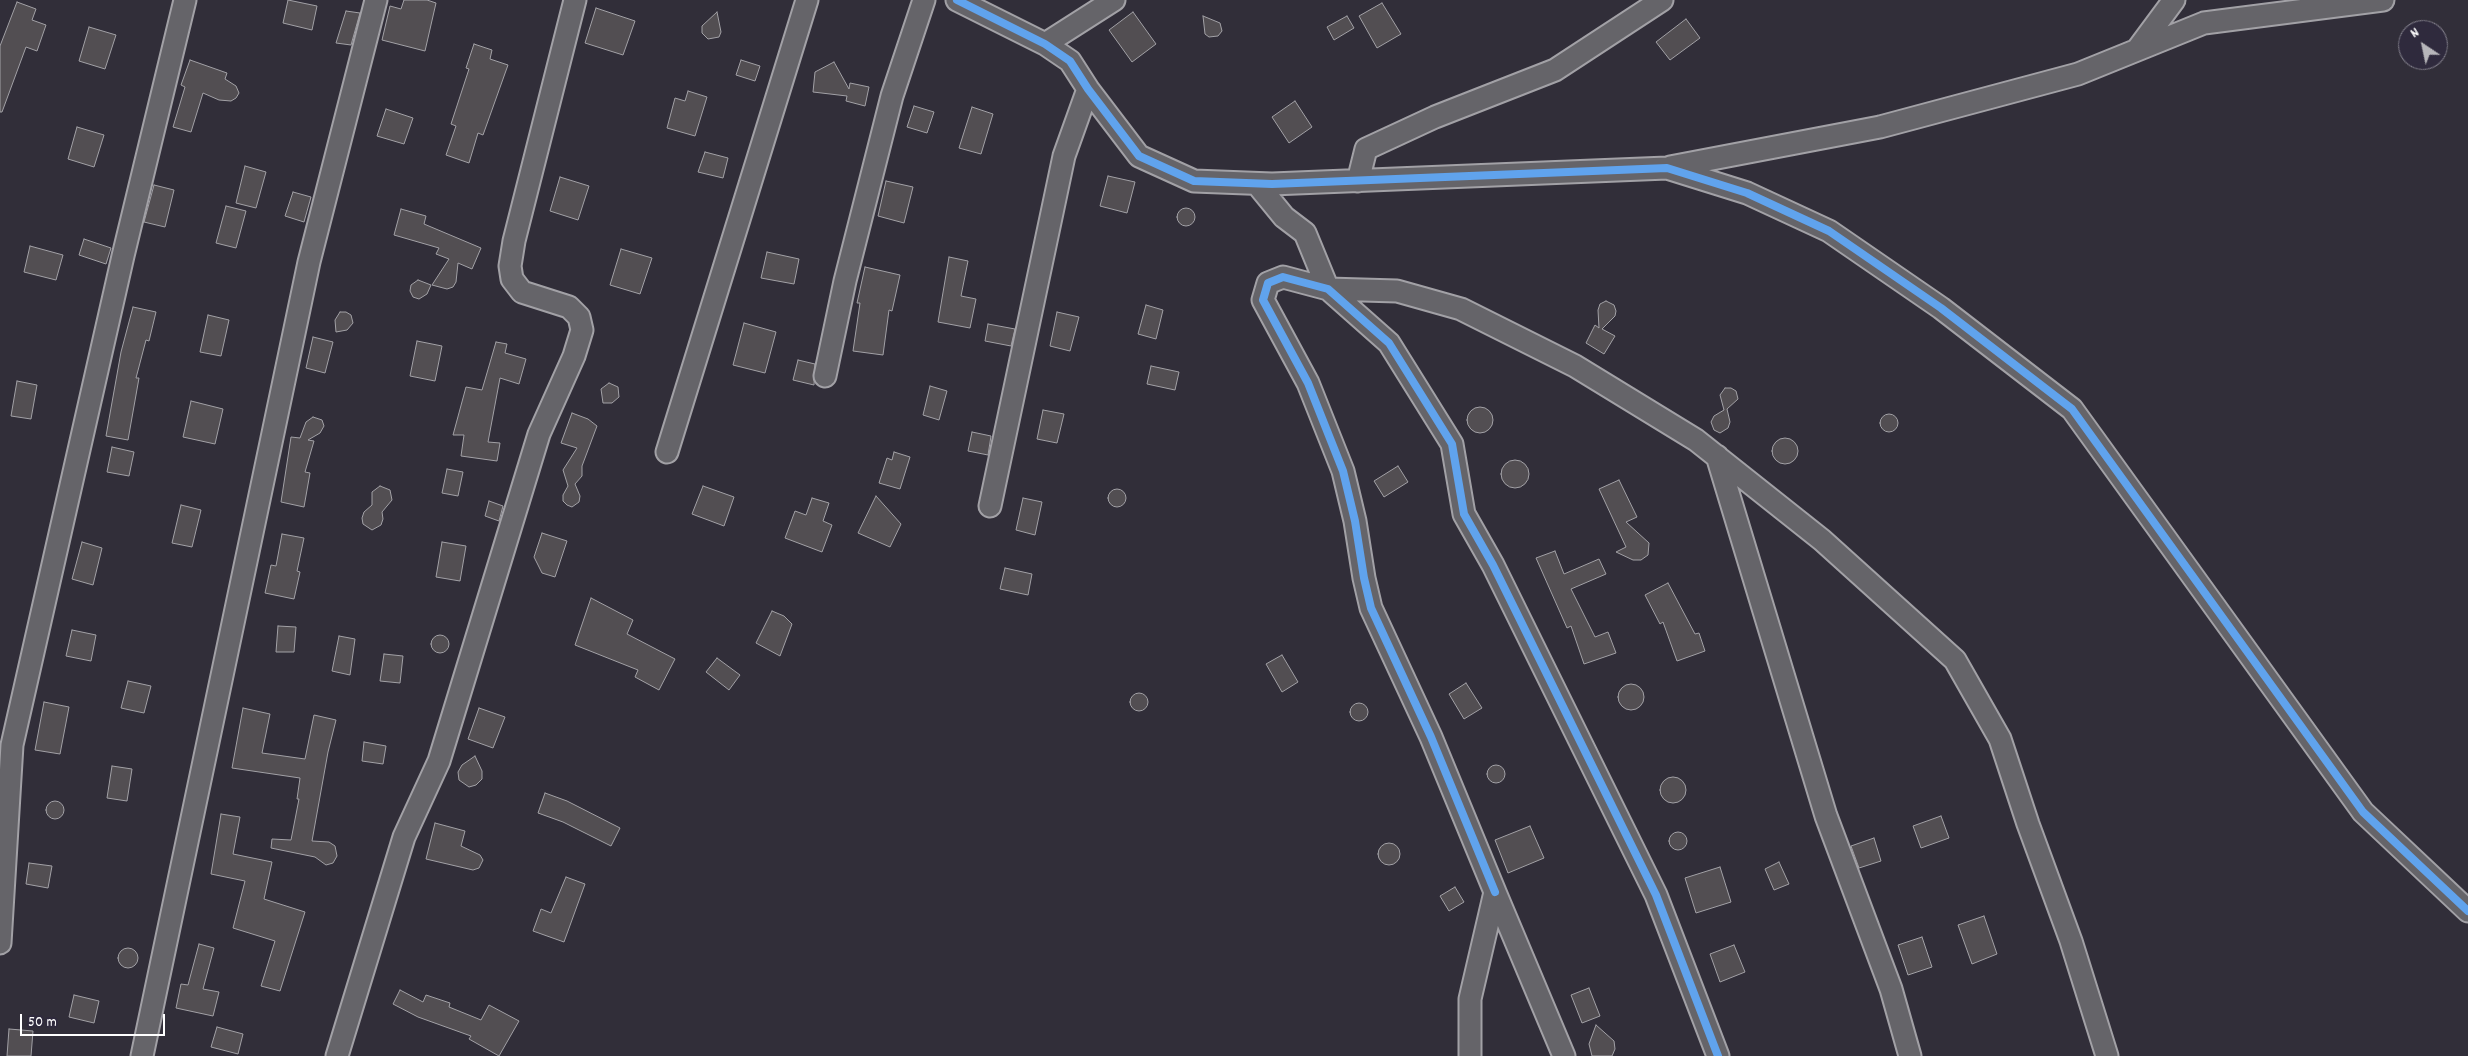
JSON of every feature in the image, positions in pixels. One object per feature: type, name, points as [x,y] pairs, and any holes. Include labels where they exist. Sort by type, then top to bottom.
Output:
[{"type":"street","points":[[0,943],[12,745],[120,266],[185,0]]},
{"type":"street","points":[[142,1056],[309,262],[376,0]]},
{"type":"street","points":[[337,1056],[404,837],[439,761],[539,434],[574,356],[582,330],[580,317],[569,307],[522,292],[512,279],[510,266],[514,240],[575,0]]},
{"type":"street","points":[[667,452],[807,0]]},
{"type":"street","points":[[825,376],[845,281],[887,115],[924,0]]},
{"type":"street","points":[[957,0],[1045,44],[1070,61],[1088,89],[1139,156],[1194,181],[1257,184],[1668,168],[1880,127],[2078,74],[2204,23],[2383,0]]},
{"type":"street","points":[[1045,44],[1114,0]]},
{"type":"street","points":[[1358,181],[1366,149],[1435,117],[1554,70],[1662,0]]},
{"type":"street","points":[[2136,51],[2174,0]]},
{"type":"street","points":[[990,506],[1064,156],[1088,89]]},
{"type":"street","points":[[1668,168],[1748,193],[1829,231],[1941,308],[2072,409],[2363,812],[2468,911]]},
{"type":"street","points":[[1257,184],[1284,217],[1306,233],[1328,289],[1389,343],[1452,444],[1464,514],[1502,583],[1656,895],[1718,1056]]},
{"type":"street","points":[[1564,1056],[1431,737],[1371,608],[1355,521],[1343,471],[1308,383],[1263,300],[1268,283],[1283,277],[1328,289],[1397,291],[1461,309],[1575,366],[1696,440],[1717,456],[1822,540],[1954,660],[2000,739],[2028,824],[2071,941],[2107,1056]]},
{"type":"street","points":[[1717,456],[1826,816],[1891,989],[1910,1056]]},
{"type":"street","points":[[1470,1056],[1470,999],[1496,892]]},
{"type":"building","points":[[288,0],[317,6],[312,30],[283,23]]},
{"type":"building","points":[[404,0],[427,0],[436,3],[425,51],[382,40],[390,6],[401,9]]},
{"type":"building","points":[[17,2],[36,9],[32,20],[46,25],[37,51],[26,47],[2,112],[0,112],[0,46]]},
{"type":"building","points":[[1382,3],[1401,34],[1377,48],[1359,16]]},
{"type":"building","points":[[596,8],[635,21],[623,55],[585,43]]},
{"type":"building","points":[[346,11],[360,13],[351,45],[336,43]]},
{"type":"building","points":[[717,12],[721,32],[719,37],[708,39],[702,33],[702,26]]},
{"type":"building","points":[[1133,12],[1156,44],[1132,62],[1109,30]]},
{"type":"building","points":[[1203,16],[1220,23],[1222,31],[1218,36],[1209,37],[1205,34]]},
{"type":"building","points":[[1347,16],[1354,28],[1334,40],[1327,27]]},
{"type":"building","points":[[1686,19],[1700,38],[1670,60],[1656,42]]},
{"type":"building","points":[[89,27],[116,35],[105,69],[79,61]]},
{"type":"building","points":[[474,44],[492,50],[490,59],[508,65],[483,135],[478,133],[469,163],[446,155],[456,126],[451,124],[469,69],[466,68]]},
{"type":"building","points":[[190,60],[227,73],[225,79],[236,86],[239,93],[231,101],[219,100],[203,93],[191,132],[173,127],[185,87],[181,85]]},
{"type":"building","points":[[741,60],[760,66],[755,81],[736,75]]},
{"type":"building","points":[[834,62],[849,89],[850,83],[869,87],[865,106],[846,101],[847,96],[813,92],[815,72]]},
{"type":"building","points":[[688,91],[707,97],[695,136],[667,128],[675,98],[685,101]]},
{"type":"building","points":[[1295,101],[1312,127],[1289,143],[1272,117]]},
{"type":"building","points":[[914,106],[934,112],[927,133],[907,127]]},
{"type":"building","points":[[972,107],[993,114],[981,154],[959,148]]},
{"type":"building","points":[[386,109],[413,118],[404,144],[377,136]]},
{"type":"building","points":[[77,127],[104,135],[94,167],[68,159]]},
{"type":"building","points":[[705,152],[728,158],[723,178],[698,172]]},
{"type":"building","points":[[245,166],[266,172],[256,208],[236,203]]},
{"type":"building","points":[[1108,176],[1135,182],[1127,213],[1100,206]]},
{"type":"building","points":[[560,177],[589,186],[578,220],[550,211]]},
{"type":"building","points":[[886,181],[913,187],[904,223],[878,216]]},
{"type":"building","points":[[154,185],[174,190],[165,227],[144,222]]},
{"type":"building","points":[[293,192],[311,197],[304,222],[285,216]]},
{"type":"building","points":[[226,206],[246,211],[236,248],[216,243]]},
{"type":"building","points":[[1182,208],[1190,208],[1195,213],[1193,224],[1182,226],[1177,221],[1177,213]]},
{"type":"building","points":[[401,209],[426,216],[424,224],[481,248],[472,269],[458,263],[456,282],[453,287],[447,289],[432,285],[449,259],[436,254],[439,248],[394,235]]},
{"type":"building","points":[[84,239],[111,248],[106,264],[79,255]]},
{"type":"building","points":[[30,246],[63,255],[56,280],[24,272]]},
{"type":"building","points":[[621,249],[652,258],[640,294],[610,285]]},
{"type":"building","points":[[767,252],[799,259],[794,284],[761,278]]},
{"type":"building","points":[[949,257],[968,261],[961,296],[976,299],[970,328],[938,322]]},
{"type":"building","points":[[865,267],[900,275],[892,311],[889,310],[883,355],[853,351],[860,303],[857,303]]},
{"type":"building","points":[[418,280],[431,285],[427,294],[419,299],[413,297],[410,291],[411,285]]},
{"type":"building","points":[[1606,301],[1614,305],[1616,311],[1615,316],[1602,329],[1615,336],[1604,354],[1586,343],[1595,325],[1599,328],[1598,310],[1600,304]]},
{"type":"building","points":[[1146,305],[1163,310],[1156,339],[1138,334]]},
{"type":"building","points":[[133,307],[156,312],[149,341],[146,340],[136,378],[139,378],[128,440],[106,436],[121,352]]},
{"type":"building","points":[[340,312],[346,312],[351,315],[353,323],[347,330],[336,332],[335,320]]},
{"type":"building","points":[[1057,312],[1079,317],[1070,351],[1050,346]]},
{"type":"building","points":[[208,315],[229,320],[221,356],[200,352]]},
{"type":"building","points":[[744,323],[776,332],[765,373],[733,365]]},
{"type":"building","points":[[988,324],[1015,329],[1011,346],[985,341]]},
{"type":"building","points":[[313,337],[333,342],[325,373],[306,368]]},
{"type":"building","points":[[417,341],[442,346],[435,381],[410,376]]},
{"type":"building","points":[[496,342],[507,344],[505,353],[526,359],[519,384],[500,378],[488,442],[500,443],[497,461],[461,456],[464,435],[453,435],[466,387],[482,390]]},
{"type":"building","points":[[798,360],[815,364],[814,385],[793,380]]},
{"type":"building","points":[[1151,366],[1179,372],[1175,390],[1147,384]]},
{"type":"building","points":[[17,381],[37,385],[31,419],[11,416]]},
{"type":"building","points":[[609,383],[618,387],[619,397],[612,403],[603,403],[601,389]]},
{"type":"building","points":[[930,386],[947,391],[939,420],[923,415]]},
{"type":"building","points":[[1725,388],[1731,388],[1736,391],[1738,399],[1727,409],[1730,422],[1728,428],[1720,433],[1714,430],[1711,422],[1714,416],[1724,410],[1720,395]]},
{"type":"building","points":[[191,401],[223,409],[215,444],[183,437]]},
{"type":"building","points":[[1480,407],[1489,411],[1493,420],[1489,429],[1480,433],[1471,429],[1467,420],[1471,411]]},
{"type":"building","points":[[1043,410],[1064,414],[1057,443],[1037,439]]},
{"type":"building","points":[[572,413],[588,419],[597,426],[582,466],[582,476],[575,484],[580,496],[579,502],[572,507],[563,501],[563,495],[568,486],[563,470],[577,448],[561,443]]},
{"type":"building","points":[[1885,414],[1893,414],[1898,419],[1896,430],[1885,432],[1880,427],[1880,419]]},
{"type":"building","points":[[313,417],[322,420],[324,426],[320,433],[308,440],[314,441],[305,472],[310,473],[304,507],[281,502],[291,437],[300,438],[306,422]]},
{"type":"building","points":[[972,432],[991,436],[988,455],[968,451]]},
{"type":"building","points":[[1785,438],[1794,442],[1798,451],[1794,460],[1785,464],[1776,460],[1772,451],[1776,442]]},
{"type":"building","points":[[112,447],[134,452],[129,476],[107,472]]},
{"type":"building","points":[[894,452],[910,457],[900,489],[879,483],[887,458],[892,460]]},
{"type":"building","points":[[1515,460],[1525,464],[1529,474],[1525,484],[1515,488],[1505,484],[1501,474],[1505,464]]},
{"type":"building","points":[[1398,466],[1408,482],[1384,497],[1374,481]]},
{"type":"building","points":[[447,469],[463,472],[458,496],[442,493]]},
{"type":"building","points":[[1619,480],[1637,517],[1626,522],[1649,543],[1648,555],[1641,560],[1633,560],[1616,552],[1626,547],[1599,489]]},
{"type":"building","points":[[380,486],[390,490],[392,500],[382,512],[383,519],[381,525],[372,530],[363,524],[362,518],[364,512],[372,505],[372,492]]},
{"type":"building","points":[[703,486],[734,497],[724,526],[692,514]]},
{"type":"building","points":[[1113,489],[1121,489],[1126,494],[1124,505],[1113,507],[1108,502],[1108,494]]},
{"type":"building","points":[[876,496],[901,524],[890,547],[858,533]]},
{"type":"building","points":[[812,498],[829,503],[823,521],[832,525],[822,552],[785,538],[795,511],[806,515]]},
{"type":"building","points":[[1023,498],[1042,502],[1035,535],[1016,530]]},
{"type":"building","points":[[489,501],[503,506],[499,521],[485,516]]},
{"type":"building","points":[[181,505],[201,510],[192,547],[172,543]]},
{"type":"building","points":[[542,533],[567,541],[555,577],[542,573],[534,557]]},
{"type":"building","points":[[282,534],[304,538],[297,571],[300,572],[294,599],[265,593],[271,565],[276,566]]},
{"type":"building","points":[[82,542],[102,548],[93,585],[72,579]]},
{"type":"building","points":[[442,542],[466,546],[460,581],[436,577]]},
{"type":"building","points":[[1555,551],[1564,574],[1599,559],[1606,574],[1571,589],[1595,637],[1608,632],[1616,653],[1584,664],[1571,626],[1567,628],[1536,558]]},
{"type":"building","points":[[1005,568],[1032,574],[1028,595],[1000,589]]},
{"type":"building","points":[[1668,583],[1695,634],[1699,633],[1705,651],[1677,661],[1663,622],[1660,624],[1645,595]]},
{"type":"building","points":[[591,598],[633,620],[627,634],[675,659],[659,690],[635,677],[638,670],[575,645]]},
{"type":"building","points":[[772,611],[784,616],[792,624],[780,656],[756,643]]},
{"type":"building","points":[[278,626],[296,627],[294,652],[276,652]]},
{"type":"building","points":[[72,630],[96,635],[91,661],[66,656]]},
{"type":"building","points":[[436,635],[444,635],[449,640],[447,651],[436,653],[431,648],[431,640]]},
{"type":"building","points":[[339,636],[355,639],[350,675],[332,671]]},
{"type":"building","points":[[384,654],[403,656],[400,683],[380,681]]},
{"type":"building","points":[[1282,655],[1298,682],[1282,692],[1266,664]]},
{"type":"building","points":[[717,658],[740,675],[729,690],[706,672]]},
{"type":"building","points":[[128,681],[151,686],[144,713],[121,708]]},
{"type":"building","points":[[1466,683],[1482,708],[1464,719],[1449,694]]},
{"type":"building","points":[[1631,684],[1640,688],[1644,697],[1640,706],[1631,710],[1622,706],[1618,697],[1622,688]]},
{"type":"building","points":[[1135,693],[1143,693],[1148,698],[1146,709],[1135,711],[1130,706],[1130,698]]},
{"type":"building","points":[[44,702],[69,707],[60,754],[35,750]]},
{"type":"building","points":[[1355,703],[1363,703],[1368,708],[1366,719],[1355,721],[1350,716],[1350,708]]},
{"type":"building","points":[[243,708],[270,714],[262,753],[305,759],[314,715],[336,720],[328,752],[312,841],[329,842],[335,846],[337,856],[333,863],[326,865],[315,857],[271,848],[272,839],[291,840],[299,799],[297,799],[300,778],[232,768]]},
{"type":"building","points":[[479,708],[505,717],[493,748],[468,739]]},
{"type":"building","points":[[364,742],[386,746],[383,764],[362,761]]},
{"type":"building","points":[[475,756],[482,771],[482,779],[476,785],[469,787],[459,780],[458,772],[462,765]]},
{"type":"building","points":[[1496,765],[1502,768],[1505,774],[1502,780],[1496,783],[1490,780],[1487,774],[1490,768]]},
{"type":"building","points":[[112,766],[132,769],[127,801],[107,798]]},
{"type":"building","points":[[1673,777],[1682,781],[1686,790],[1682,799],[1673,803],[1664,799],[1660,790],[1664,781]]},
{"type":"building","points":[[545,793],[567,801],[620,828],[611,846],[563,822],[538,813]]},
{"type":"building","points":[[51,801],[59,801],[64,806],[62,817],[51,819],[46,814],[46,806]]},
{"type":"building","points":[[221,814],[240,817],[233,854],[272,862],[264,899],[305,912],[280,991],[261,986],[275,941],[233,928],[245,881],[211,874]]},
{"type":"building","points":[[1941,816],[1949,838],[1921,848],[1913,826]]},
{"type":"building","points":[[435,823],[465,831],[461,846],[480,855],[483,860],[479,868],[473,870],[426,859]]},
{"type":"building","points":[[1530,826],[1544,858],[1508,873],[1495,840]]},
{"type":"building","points":[[1674,832],[1682,832],[1687,837],[1685,848],[1674,850],[1669,845],[1669,837]]},
{"type":"building","points":[[1874,838],[1881,861],[1859,868],[1851,846]]},
{"type":"building","points":[[1385,843],[1393,843],[1400,850],[1400,858],[1393,865],[1385,865],[1378,858],[1378,850]]},
{"type":"building","points":[[1779,862],[1789,884],[1774,890],[1765,869]]},
{"type":"building","points":[[29,863],[52,866],[48,888],[26,884]]},
{"type":"building","points":[[1720,867],[1731,902],[1696,913],[1685,878]]},
{"type":"building","points":[[566,877],[585,884],[564,942],[533,931],[541,909],[551,913]]},
{"type":"building","points":[[1455,887],[1464,902],[1449,911],[1440,896]]},
{"type":"building","points":[[1984,916],[1997,954],[1972,964],[1958,925]]},
{"type":"building","points":[[1922,937],[1932,967],[1908,975],[1898,945]]},
{"type":"building","points":[[199,944],[214,948],[203,989],[219,992],[213,1016],[176,1008],[181,984],[188,985]]},
{"type":"building","points":[[1734,945],[1745,972],[1720,982],[1710,954]]},
{"type":"building","points":[[128,948],[135,951],[138,958],[135,965],[128,968],[121,965],[118,958],[121,951]]},
{"type":"building","points":[[1589,988],[1600,1016],[1582,1023],[1571,995]]},
{"type":"building","points":[[400,990],[423,1002],[426,995],[450,1003],[449,1007],[481,1020],[489,1005],[519,1021],[499,1056],[469,1039],[471,1036],[418,1017],[393,1004]]},
{"type":"building","points":[[74,995],[99,1001],[94,1023],[69,1017]]},
{"type":"building","points":[[1596,1025],[1614,1041],[1615,1049],[1612,1056],[1592,1056],[1589,1044]]},
{"type":"building","points":[[217,1027],[243,1034],[238,1054],[211,1047]]},
{"type":"building","points":[[9,1029],[33,1031],[31,1056],[7,1056]]},
{"type":"cycle path","points":[[957,0],[1045,44],[1070,61],[1088,89],[1139,156],[1194,181],[1272,184],[1667,168],[1747,193],[1829,231],[1941,308],[2072,409],[2363,812],[2468,911]]},
{"type":"cycle path","points":[[1495,892],[1431,737],[1371,608],[1355,521],[1343,471],[1308,383],[1263,300],[1268,283],[1283,277],[1328,289],[1389,343],[1452,444],[1464,514],[1493,565],[1656,895],[1718,1056]]}]
